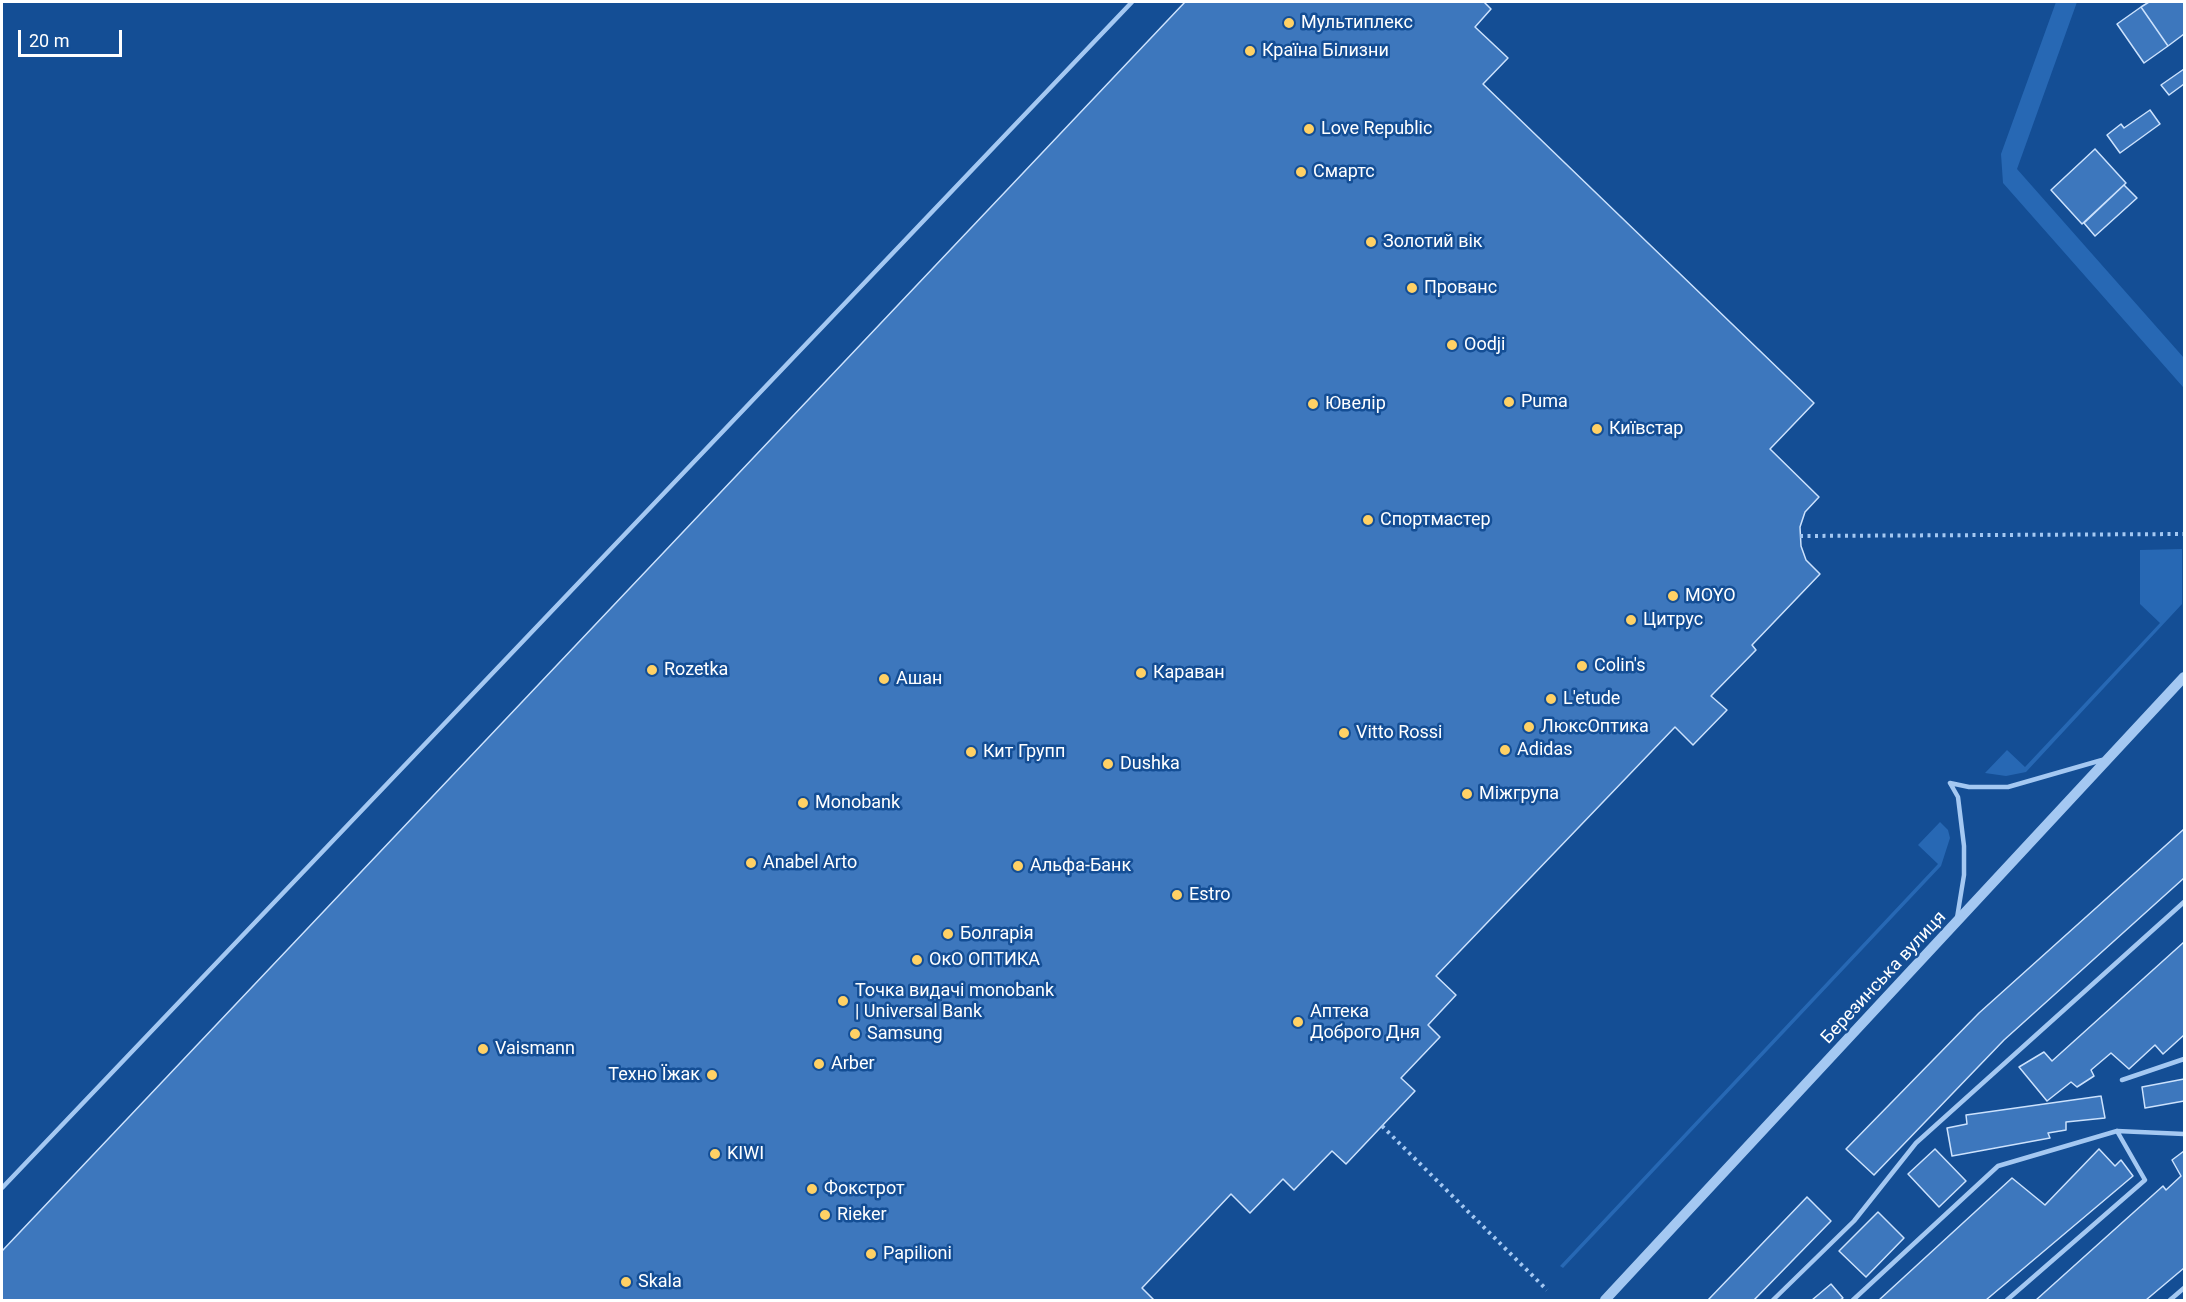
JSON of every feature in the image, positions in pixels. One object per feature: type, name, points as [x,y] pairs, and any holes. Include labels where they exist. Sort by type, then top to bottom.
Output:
[{"type":"street","name":"Березинська вулиця","points":[[1605,1300],[1955,927],[2184,676]]},
{"type":"lane","points":[[2,1188],[1132,2]]},
{"type":"lane","points":[[1955,927],[1964,875],[1964,846],[1958,797],[1950,783],[1969,787],[2008,787],[2110,758]]},
{"type":"lane","points":[[1773,1300],[1854,1221],[1916,1143],[2184,903]]},
{"type":"lane","points":[[2122,1080],[2184,1059]]},
{"type":"lane","points":[[2007,1300],[2145,1180],[2117,1131]]},
{"type":"lane","points":[[1853,1300],[1998,1166],[2117,1131],[2184,1134]]},
{"type":"lane","points":[[2170,1300],[2184,1288]]},
{"type":"path","points":[[1800,536],[2184,534]]},
{"type":"path","points":[[1382,1126],[1547,1290]]},
{"type":"shaded area","points":[[2056,2],[2077,2],[2017,169],[2184,358],[2184,517],[2183,387],[2003,183],[2001,154]]},
{"type":"shaded area","points":[[2182,549],[2182,604],[2026,772],[2006,776],[1985,773],[2007,750],[2025,767],[2160,623],[2140,604],[2140,550]]},
{"type":"shaded area","points":[[1940,822],[1948,830],[1950,838],[1941,866],[1563,1268],[1560,1266],[1938,864],[1918,845]]},
{"type":"building","name":"Караван","points":[[1185,2],[1484,2],[1491,9],[1475,27],[1508,58],[1483,84],[1814,403],[1770,449],[1819,497],[1805,512],[1800,527],[1801,546],[1806,560],[1820,574],[1752,645],[1756,650],[1711,696],[1727,710],[1693,745],[1675,727],[1436,976],[1456,995],[1428,1025],[1440,1037],[1401,1078],[1415,1091],[1346,1164],[1332,1151],[1294,1190],[1283,1179],[1250,1213],[1231,1194],[1142,1288],[1154,1300],[2,1300],[2,1251]]},
{"type":"building","points":[[2149,2],[2184,2],[2184,34],[2168,46],[2141,7]]},
{"type":"building","points":[[2141,7],[2168,46],[2144,63],[2117,24]]},
{"type":"building","points":[[2184,69],[2184,84],[2169,95],[2161,85]]},
{"type":"building","points":[[2150,110],[2160,124],[2120,153],[2107,135],[2121,124],[2124,128]]},
{"type":"building","points":[[2095,149],[2126,183],[2082,224],[2051,190]]},
{"type":"building","points":[[2124,185],[2137,198],[2095,236],[2084,223]]},
{"type":"building","points":[[2184,829],[2184,878],[2004,1040],[1874,1175],[1846,1149],[1979,1013]]},
{"type":"building","points":[[2184,942],[2184,1035],[2163,1054],[2155,1045],[2129,1069],[2111,1053],[2091,1070],[2094,1076],[2077,1087],[2071,1082],[2047,1101],[2019,1067],[2044,1052],[2052,1061]]},
{"type":"building","points":[[2184,1079],[2184,1101],[2145,1108],[2142,1087]]},
{"type":"building","points":[[2101,1096],[2105,1118],[2066,1122],[2066,1130],[2048,1133],[2050,1138],[1952,1156],[1947,1128],[1967,1124],[1966,1115]]},
{"type":"building","points":[[1935,1149],[1966,1181],[1939,1207],[1908,1174]]},
{"type":"building","points":[[2099,1149],[2115,1166],[2121,1160],[2133,1176],[1986,1300],[1879,1300],[2012,1178],[2045,1205]]},
{"type":"building","points":[[2184,1151],[2184,1268],[2146,1300],[2036,1300],[2163,1186],[2166,1190],[2181,1176],[2172,1160]]},
{"type":"building","points":[[1807,1197],[1831,1221],[1754,1300],[1708,1300]]},
{"type":"building","points":[[1878,1212],[1904,1238],[1866,1277],[1839,1251]]},
{"type":"building","points":[[1831,1284],[1843,1298],[1840,1300],[1812,1300]]},
{"type":"place","name":"Мультиплекс","points":[[1289,23]]},
{"type":"place","name":"Країна Білизни","points":[[1250,51]]},
{"type":"place","name":"Love Republic","points":[[1309,129]]},
{"type":"place","name":"Смартс","points":[[1301,172]]},
{"type":"place","name":"Золотий вік","points":[[1371,242]]},
{"type":"place","name":"Прованс","points":[[1412,288]]},
{"type":"place","name":"Oodji","points":[[1452,345]]},
{"type":"place","name":"Puma","points":[[1509,402]]},
{"type":"place","name":"Ювелір","points":[[1313,404]]},
{"type":"place","name":"Київстар","points":[[1597,429]]},
{"type":"place","name":"Спортмастер","points":[[1368,520]]},
{"type":"place","name":"MOYO","points":[[1673,596]]},
{"type":"place","name":"Цитрус","points":[[1631,620]]},
{"type":"place","name":"Colin's","points":[[1582,666]]},
{"type":"place","name":"Rozetka","points":[[652,670]]},
{"type":"place","name":"Караван","points":[[1141,673]]},
{"type":"place","name":"Ашан","points":[[884,679]]},
{"type":"place","name":"L'etude","points":[[1551,699]]},
{"type":"place","name":"ЛюксОптика","points":[[1529,727]]},
{"type":"place","name":"Vitto Rossi","points":[[1344,733]]},
{"type":"place","name":"Adidas","points":[[1505,750]]},
{"type":"place","name":"Кит Групп","points":[[971,752]]},
{"type":"place","name":"Dushka","points":[[1108,764]]},
{"type":"place","name":"Міжгрупа","points":[[1467,794]]},
{"type":"place","name":"Monobank","points":[[803,803]]},
{"type":"place","name":"Anabel Arto","points":[[751,863]]},
{"type":"place","name":"Альфа-Банк","points":[[1018,866]]},
{"type":"place","name":"Estro","points":[[1177,895]]},
{"type":"place","name":"Болгарія","points":[[948,934]]},
{"type":"place","name":"ОкО ОПТИКА","points":[[917,960]]},
{"type":"place","name":"Точка видачі monobank | Universal Bank","points":[[843,1001]]},
{"type":"place","name":"Аптека Доброго Дня","points":[[1298,1022]]},
{"type":"place","name":"Samsung","points":[[855,1034]]},
{"type":"place","name":"Vaismann","points":[[483,1049]]},
{"type":"place","name":"Arber","points":[[819,1064]]},
{"type":"place","name":"Техно Їжак","points":[[712,1075]]},
{"type":"place","name":"KIWI","points":[[715,1154]]},
{"type":"place","name":"Фокстрот","points":[[812,1189]]},
{"type":"place","name":"Rieker","points":[[825,1215]]},
{"type":"place","name":"Papilioni","points":[[871,1254]]},
{"type":"place","name":"Skala","points":[[626,1282]]}]
